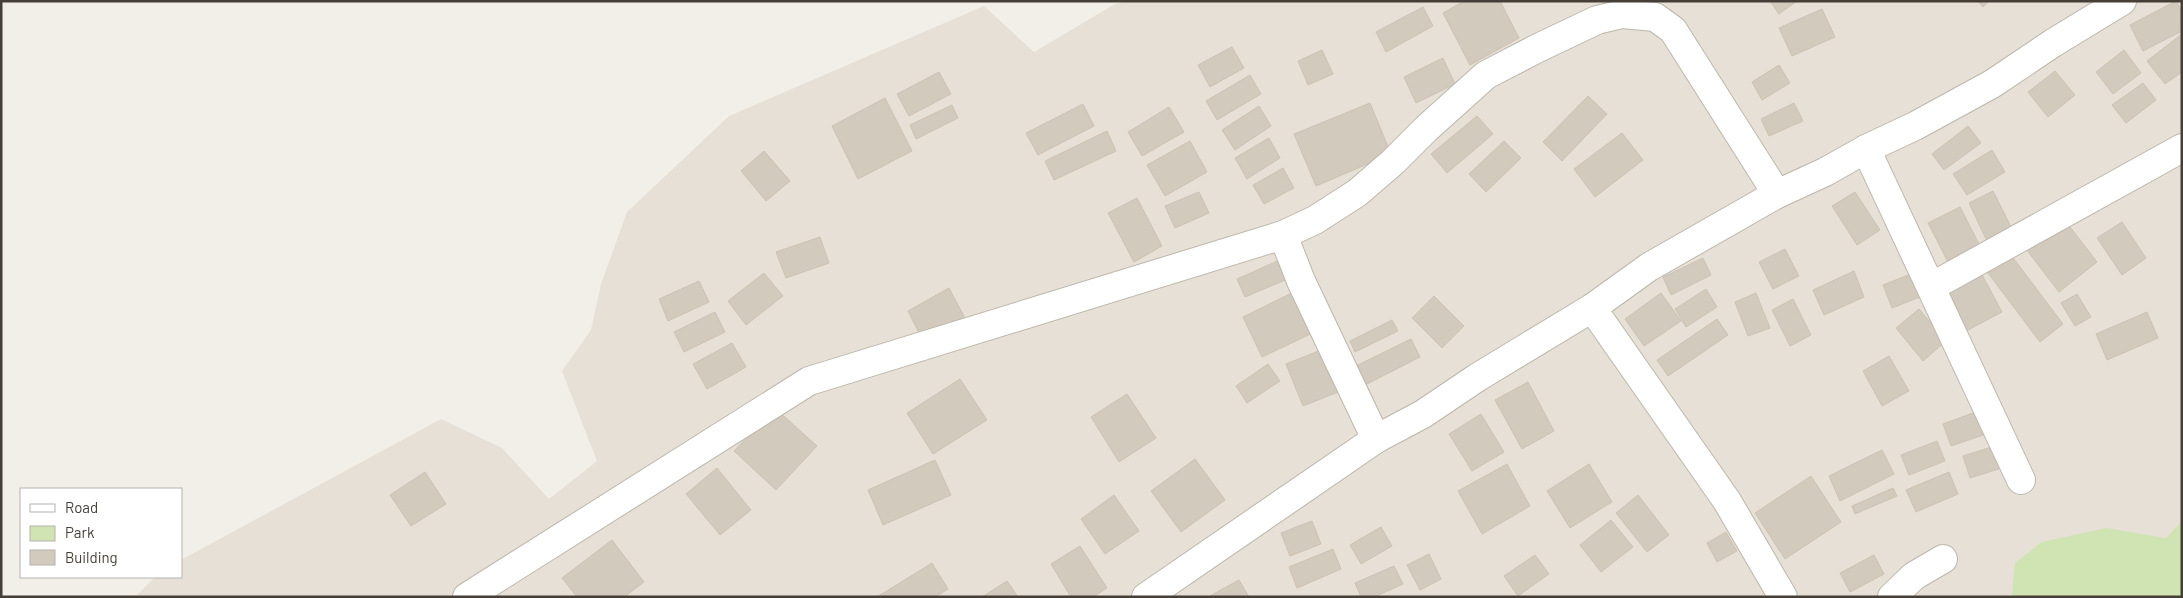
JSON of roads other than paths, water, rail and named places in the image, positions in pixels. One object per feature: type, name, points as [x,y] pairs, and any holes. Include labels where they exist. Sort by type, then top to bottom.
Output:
[{"type":"street","points":[[1146,597],[1376,439],[1423,414],[1478,377],[1592,308],[1649,267],[1777,194],[1825,172],[1866,148],[1915,126],[1992,84],[2053,43],[2122,1]]},
{"type":"street","points":[[467,597],[809,381],[1283,235],[1315,220],[1357,193],[1486,75],[1597,20],[1622,14],[1655,17],[1673,30],[1777,194]]},
{"type":"street","points":[[1866,148],[2021,480]]},
{"type":"street","points":[[1931,287],[2182,148]]},
{"type":"street","points":[[1283,235],[1301,281],[1376,439]]},
{"type":"street","points":[[1592,308],[1727,500],[1782,597]]},
{"type":"street","points":[[1892,597],[1914,576],[1943,559]]}]
